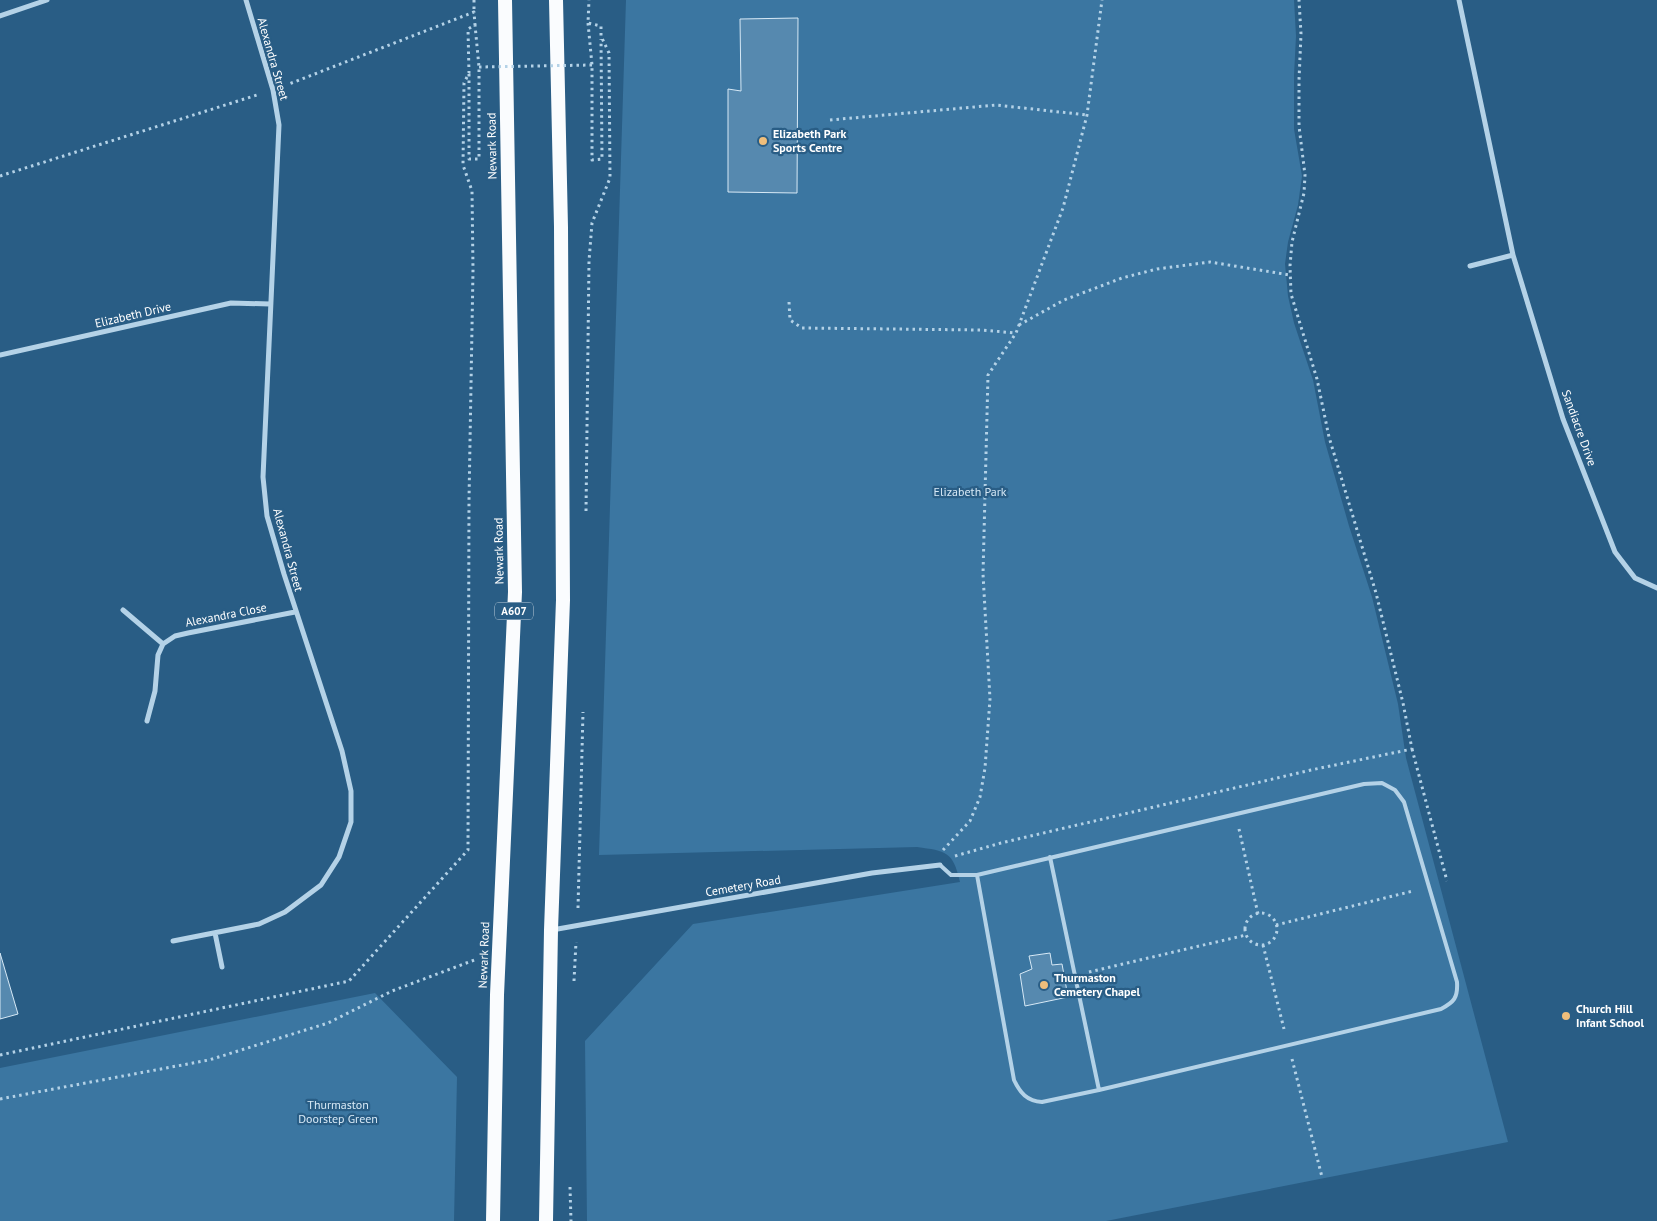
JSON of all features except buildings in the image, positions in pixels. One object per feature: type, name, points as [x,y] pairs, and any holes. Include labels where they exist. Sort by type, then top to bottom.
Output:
[{"type":"highway","name":"Newark Road","points":[[493,1221],[499,950],[515,592],[505,0]]},
{"type":"highway","points":[[546,1221],[551,930],[563,600],[561,227],[556,0]]},
{"type":"street","points":[[0,16],[47,0]]},
{"type":"street","name":"Alexandra Street","points":[[173,941],[259,924],[285,912],[321,885],[339,857],[351,822],[351,791],[342,751],[296,612],[267,516],[263,477],[280,125],[273,90],[246,0]]},
{"type":"street","name":"Sandiacre Drive","points":[[1459,0],[1513,255],[1564,419],[1615,552],[1635,578],[1657,588]]},
{"type":"street","points":[[1470,266],[1513,255]]},
{"type":"street","name":"Elizabeth Drive","points":[[0,355],[231,303],[270,304]]},
{"type":"street","points":[[123,610],[163,644],[158,655],[156,691],[147,721]]},
{"type":"street","name":"Alexandra Close","points":[[163,644],[175,636],[296,612]]},
{"type":"street","name":"Cemetery Road","points":[[551,930],[872,873],[940,865]]},
{"type":"street","points":[[215,933],[222,967]]},
{"type":"lane","points":[[940,865],[951,875],[977,875],[1364,784],[1382,783],[1395,790],[1404,802],[1430,886],[1458,990],[1453,1002],[1441,1009],[1099,1090],[1042,1102],[1033,1101],[1020,1092],[1014,1080],[977,875]]},
{"type":"lane","points":[[1050,857],[1099,1090]]},
{"type":"path","points":[[474,0],[479,67],[479,159],[469,159],[468,29],[475,25]]},
{"type":"path","points":[[928,867],[970,821],[980,797],[985,768],[990,699],[983,574],[988,375],[1016,333],[1063,208],[1087,115],[1102,0]]},
{"type":"path","points":[[1299,0],[1301,34],[1299,126],[1306,175],[1304,193],[1292,242],[1291,294],[1317,379],[1328,437],[1376,593],[1412,749],[1448,886]]},
{"type":"path","points":[[0,176],[273,90],[474,12]]},
{"type":"path","points":[[588,23],[592,65],[592,160],[602,160],[601,36]]},
{"type":"path","points":[[479,67],[592,65]]},
{"type":"path","points":[[0,1055],[350,981],[468,850],[469,500],[473,270],[472,191],[463,165],[464,83],[469,73]]},
{"type":"path","points":[[830,120],[996,105],[1087,115]]},
{"type":"path","points":[[1019,325],[1064,300],[1122,278],[1157,269],[1210,262],[1290,275]]},
{"type":"path","points":[[789,302],[790,320],[802,328],[981,330],[1016,333]]},
{"type":"path","points":[[940,865],[955,857],[1001,843],[1311,770],[1412,749]]},
{"type":"path","points":[[1235,814],[1258,914]]},
{"type":"path","points":[[1276,925],[1430,886]]},
{"type":"path","points":[[1258,914],[1269,915],[1276,925],[1275,935],[1268,943],[1263,945],[1253,943],[1246,934],[1245,929],[1249,919],[1258,914]]},
{"type":"path","points":[[1074,976],[1246,934]]},
{"type":"path","points":[[0,1099],[209,1060],[328,1023],[392,991],[446,972],[499,950]]},
{"type":"green space","name":"Elizabeth Park","points":[[626,0],[1294,0],[1296,36],[1294,129],[1302,176],[1298,205],[1288,242],[1285,264],[1288,296],[1294,323],[1313,380],[1325,442],[1372,597],[1398,704],[1406,758],[1508,1142],[1106,1221],[587,1221],[585,1041],[693,924],[960,882],[954,864],[947,854],[917,847],[599,855]]},
{"type":"green space","name":"Thurmaston Doorstep Green","points":[[375,993],[457,1077],[454,1221],[0,1221],[0,1068]]},
{"type":"place","name":"Elizabeth Park Sports Centre","points":[[763,141]]},
{"type":"place","name":"Thurmaston Cemetery Chapel","points":[[1044,985]]},
{"type":"place","name":"Church Hill Infant School","points":[[1566,1016]]}]
